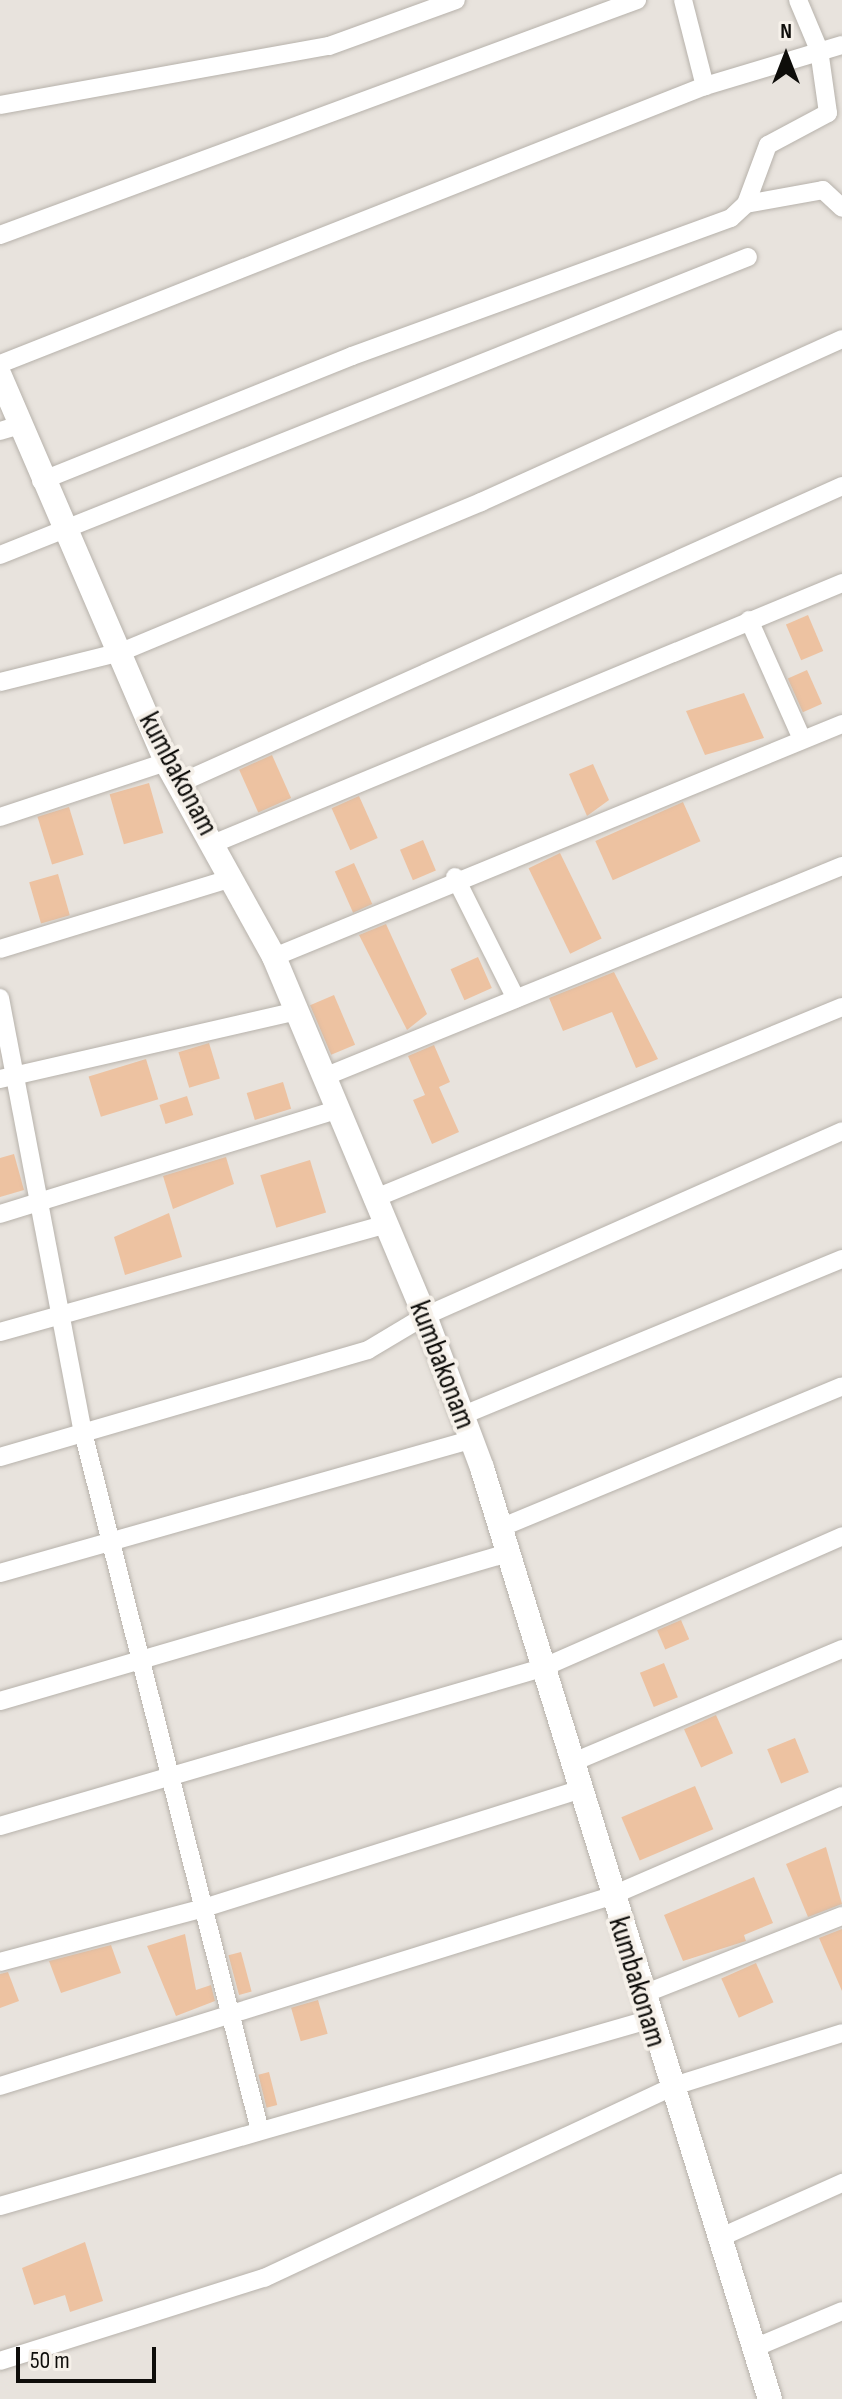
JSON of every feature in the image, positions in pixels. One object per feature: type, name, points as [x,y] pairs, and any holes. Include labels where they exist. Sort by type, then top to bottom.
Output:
[{"type":"street","points":[[0,105],[329,46],[456,0]]},
{"type":"street","points":[[0,235],[637,0]]},
{"type":"street","points":[[683,0],[705,86]]},
{"type":"street","points":[[41,481],[352,356],[731,218],[746,204],[768,145],[828,113],[819,50],[799,0]]},
{"type":"street","points":[[0,364],[705,86],[842,45]]},
{"type":"street","points":[[746,204],[823,190],[842,208]]},
{"type":"street","points":[[0,555],[62,535],[748,257]]},
{"type":"street","points":[[0,682],[121,652],[481,502],[842,339]]},
{"type":"street","name":"kumbakonam","points":[[0,376],[8,428],[41,481],[62,535],[121,652],[166,762],[215,843],[229,879],[274,957],[383,1225],[425,1316],[508,1553],[648,2020],[770,2399]]},
{"type":"street","points":[[178,784],[842,486]]},
{"type":"street","points":[[215,843],[842,583]]},
{"type":"street","points":[[749,620],[802,739]]},
{"type":"street","points":[[274,957],[455,877],[842,724]]},
{"type":"street","points":[[0,817],[166,762]]},
{"type":"street","points":[[324,1077],[842,866]]},
{"type":"street","points":[[455,877],[516,999]]},
{"type":"street","points":[[0,949],[229,879]]},
{"type":"street","points":[[0,998],[19,1074],[83,1432],[171,1776],[201,1909],[259,2127]]},
{"type":"street","points":[[373,1199],[842,1007]]},
{"type":"street","points":[[0,1079],[297,1011]]},
{"type":"street","points":[[0,1214],[337,1110]]},
{"type":"street","points":[[0,1457],[368,1350],[425,1316],[842,1131]]},
{"type":"street","points":[[0,1332],[383,1225]]},
{"type":"street","points":[[461,1416],[842,1259]]},
{"type":"street","points":[[500,1528],[842,1386]]},
{"type":"street","points":[[0,1573],[470,1440]]},
{"type":"street","points":[[0,1826],[542,1668],[842,1536]]},
{"type":"street","points":[[0,1701],[508,1553]]},
{"type":"street","points":[[571,1763],[842,1649]]},
{"type":"street","points":[[0,1962],[201,1909],[581,1789]]},
{"type":"street","points":[[0,2086],[228,2011],[611,1896],[842,1796]]},
{"type":"street","points":[[641,1995],[842,1916]]},
{"type":"street","points":[[0,2206],[259,2127],[648,2020]]},
{"type":"street","points":[[0,2361],[264,2278],[671,2087],[842,2033]]},
{"type":"street","points":[[719,2238],[842,2183]]},
{"type":"street","points":[[754,2348],[842,2311]]},
{"type":"building","points":[[808,615],[823,651],[801,660],[786,624]]},
{"type":"building","points":[[807,670],[822,704],[803,712],[788,679]]},
{"type":"building","points":[[744,693],[764,738],[705,755],[686,711]]},
{"type":"building","points":[[272,755],[291,798],[258,813],[239,770]]},
{"type":"building","points":[[593,764],[609,800],[587,816],[569,774]]},
{"type":"building","points":[[149,783],[163,833],[124,844],[110,794]]},
{"type":"building","points":[[359,796],[378,838],[350,850],[332,808]]},
{"type":"building","points":[[683,802],[700,841],[613,880],[595,841]]},
{"type":"building","points":[[69,807],[84,855],[52,864],[37,817]]},
{"type":"building","points":[[423,840],[436,870],[413,880],[400,850]]},
{"type":"building","points":[[560,853],[602,938],[570,954],[529,868]]},
{"type":"building","points":[[354,863],[372,904],[353,913],[335,872]]},
{"type":"building","points":[[58,874],[70,915],[41,924],[29,882]]},
{"type":"building","points":[[386,924],[427,1014],[407,1030],[359,935]]},
{"type":"building","points":[[478,957],[492,988],[464,1000],[451,969]]},
{"type":"building","points":[[614,972],[658,1059],[636,1068],[612,1012],[563,1031],[549,998]]},
{"type":"building","points":[[334,995],[355,1045],[331,1055],[310,1005]]},
{"type":"building","points":[[209,1043],[220,1078],[189,1088],[178,1052]]},
{"type":"building","points":[[434,1045],[450,1082],[439,1087],[459,1132],[432,1144],[413,1100],[425,1095],[408,1056]]},
{"type":"building","points":[[146,1059],[158,1099],[101,1117],[89,1077]]},
{"type":"building","points":[[283,1082],[291,1109],[255,1120],[247,1093]]},
{"type":"building","points":[[187,1096],[193,1115],[166,1124],[159,1105]]},
{"type":"building","points":[[14,1154],[24,1190],[0,1197],[0,1158]]},
{"type":"building","points":[[226,1157],[234,1184],[173,1209],[163,1176]]},
{"type":"building","points":[[310,1160],[326,1213],[276,1228],[260,1175]]},
{"type":"building","points":[[169,1213],[182,1257],[125,1275],[114,1237]]},
{"type":"building","points":[[681,1620],[689,1639],[665,1649],[657,1630]]},
{"type":"building","points":[[664,1663],[678,1697],[654,1707],[640,1673]]},
{"type":"building","points":[[716,1715],[733,1753],[701,1768],[684,1729]]},
{"type":"building","points":[[795,1738],[809,1772],[781,1784],[767,1749]]},
{"type":"building","points":[[695,1786],[713,1829],[640,1861],[621,1817]]},
{"type":"building","points":[[826,1847],[842,1904],[808,1917],[786,1864]]},
{"type":"building","points":[[754,1877],[773,1923],[744,1935],[746,1941],[683,1961],[664,1915]]},
{"type":"building","points":[[842,1929],[842,1991],[819,1938]]},
{"type":"building","points":[[185,1934],[196,1990],[211,1985],[215,2001],[176,2016],[147,1946]]},
{"type":"building","points":[[111,1945],[121,1973],[61,1993],[49,1961]]},
{"type":"building","points":[[241,1952],[252,1992],[239,1995],[228,1955]]},
{"type":"building","points":[[756,1963],[773,2002],[739,2018],[721,1978]]},
{"type":"building","points":[[8,1972],[19,2001],[0,2008],[0,1974]]},
{"type":"building","points":[[318,2000],[328,2034],[301,2041],[291,2008]]},
{"type":"building","points":[[269,2072],[277,2105],[267,2108],[258,2075]]},
{"type":"building","points":[[85,2242],[103,2301],[70,2312],[65,2295],[34,2305],[22,2268]]}]
